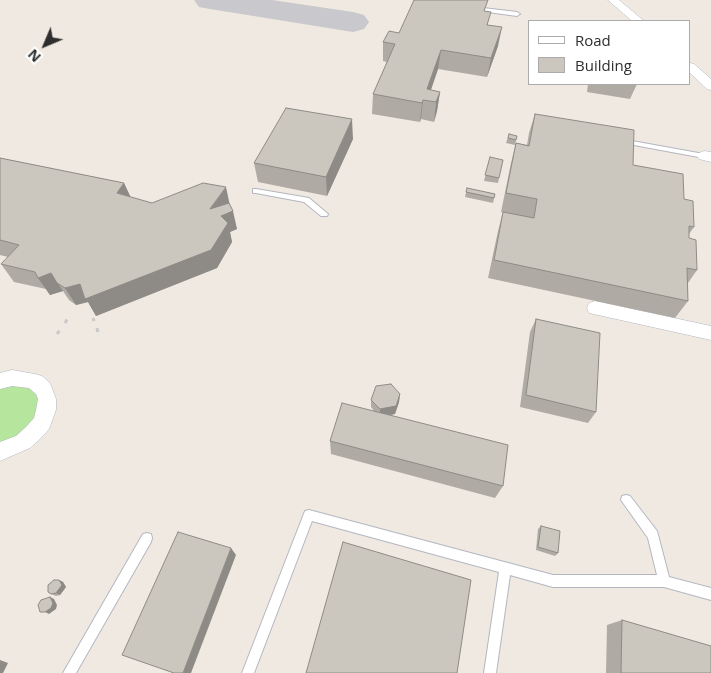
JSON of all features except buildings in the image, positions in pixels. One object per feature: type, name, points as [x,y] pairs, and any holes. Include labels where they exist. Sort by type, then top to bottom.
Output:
[{"type":"street","points":[[613,0],[637,20]]},
{"type":"street","points":[[691,68],[711,86]]},
{"type":"street","points":[[595,308],[711,333]]},
{"type":"street","points":[[0,381],[12,378],[35,382],[43,390],[47,399],[42,423],[23,442],[3,451]]},
{"type":"lane","points":[[470,8],[516,14]]},
{"type":"lane","points":[[616,140],[708,157]]},
{"type":"lane","points":[[256,191],[306,200],[324,214]]},
{"type":"lane","points":[[626,500],[653,535],[664,581]]},
{"type":"lane","points":[[248,673],[309,515],[553,581],[664,581],[711,594]]},
{"type":"lane","points":[[69,673],[147,538]]},
{"type":"lane","points":[[490,673],[505,568]]},
{"type":"path","points":[[65,323],[68,318]]},
{"type":"path","points":[[96,328],[98,333]]},
{"type":"path","points":[[57,334],[60,330]]},
{"type":"green space","points":[[0,381],[35,382],[46,410],[0,452]]},
{"type":"taxiway","points":[[210,0],[353,22]]}]
